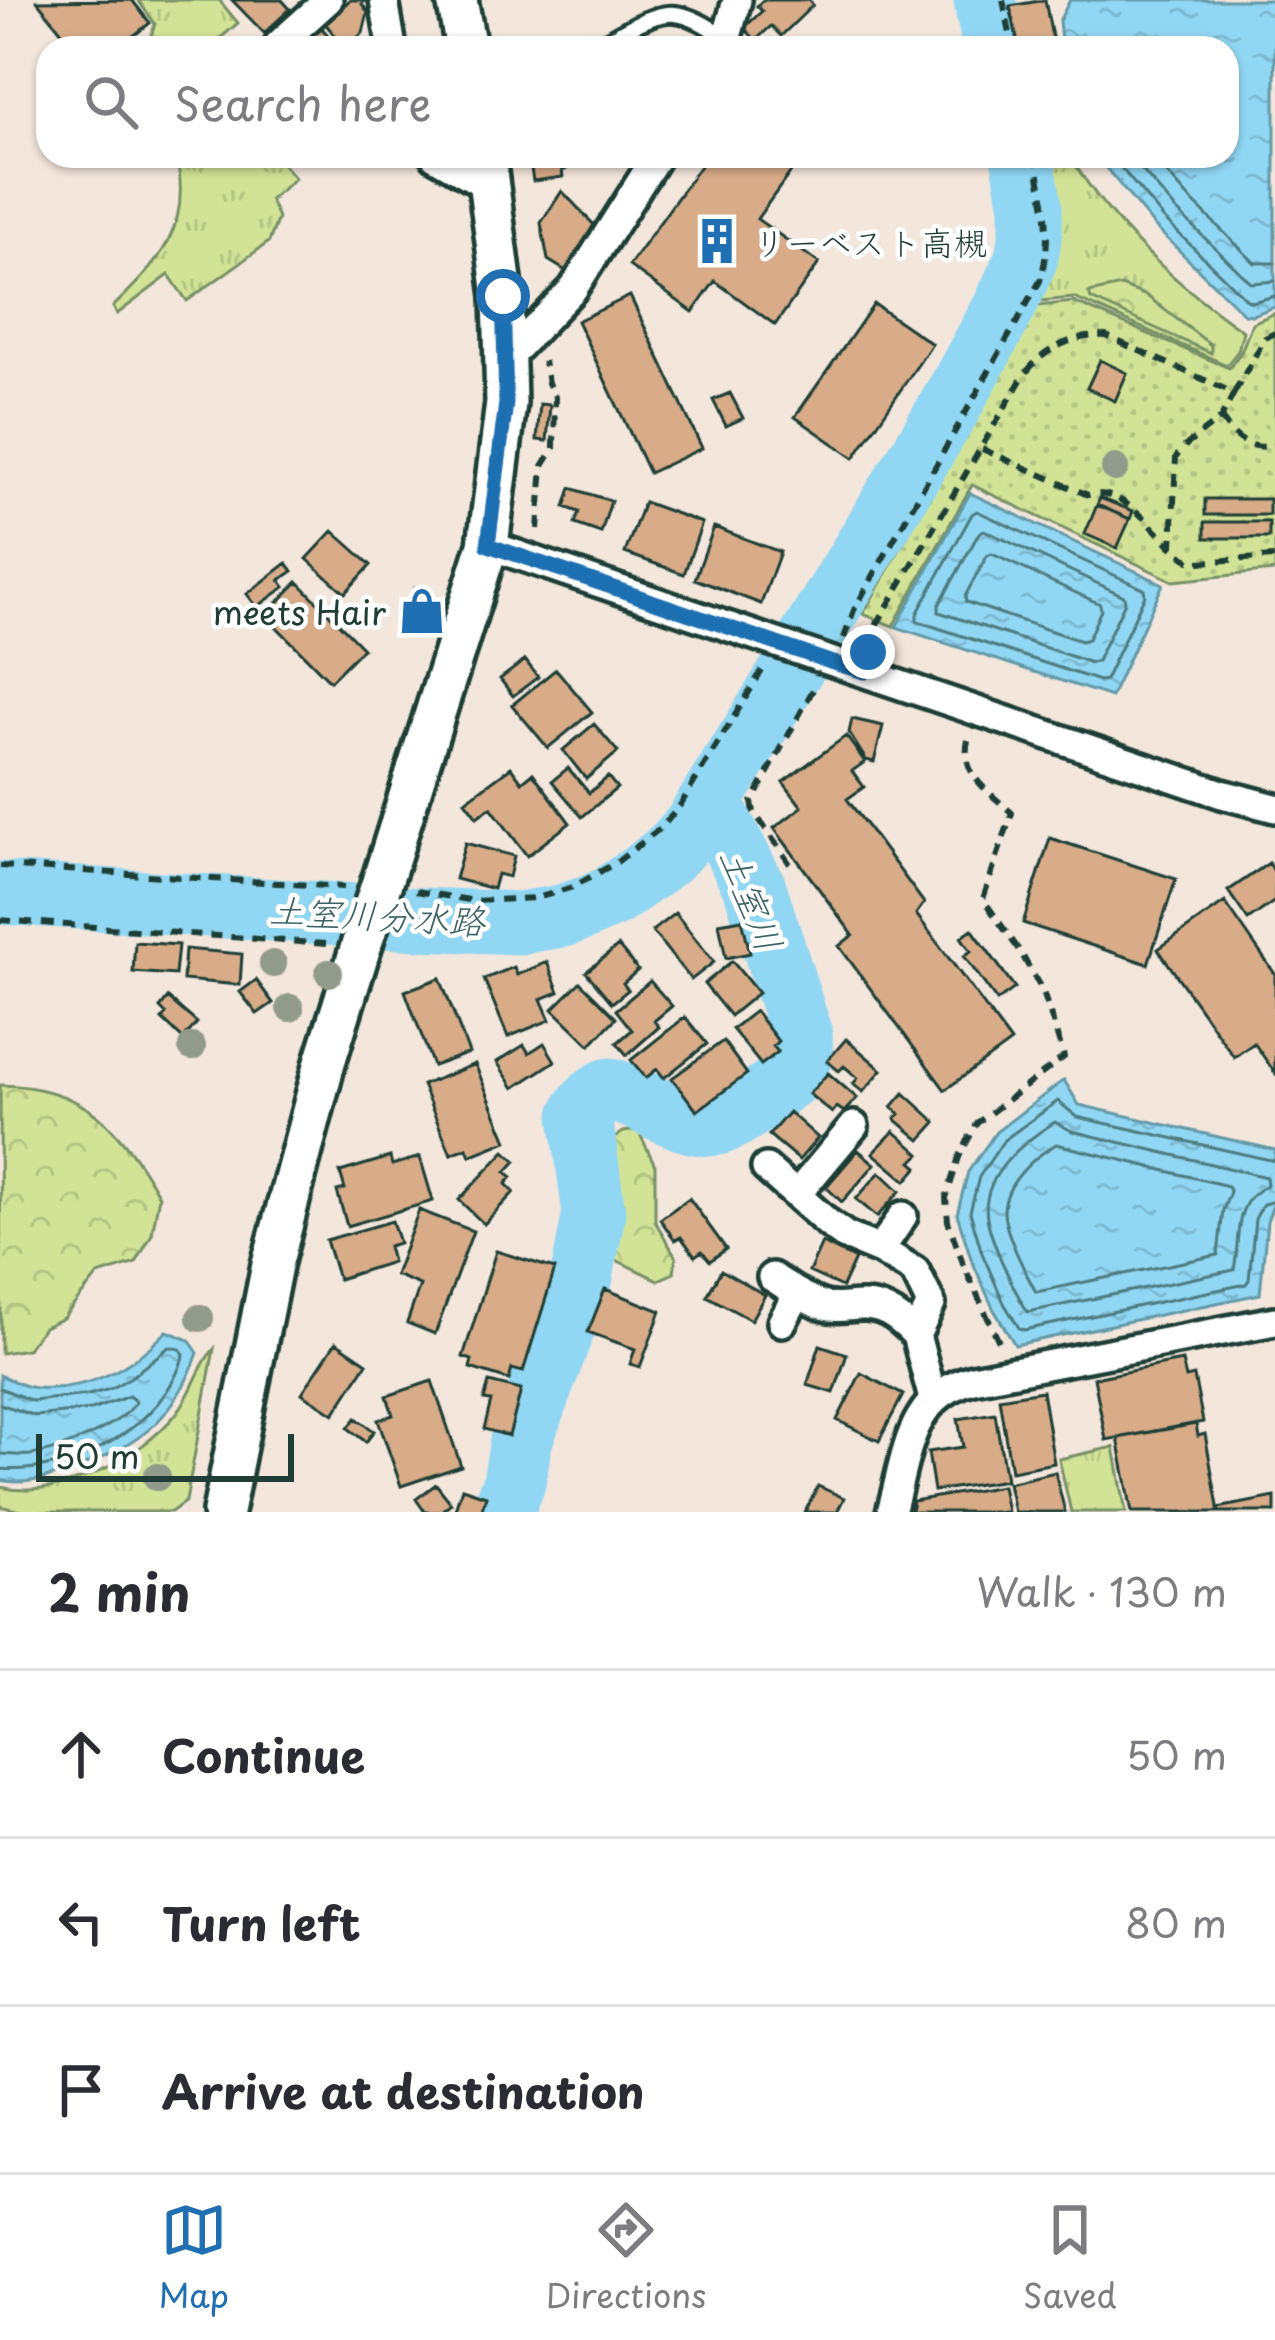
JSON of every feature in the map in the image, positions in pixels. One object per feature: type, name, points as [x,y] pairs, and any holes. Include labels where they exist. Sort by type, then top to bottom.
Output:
[{"type":"street","points":[[288,36],[328,0]]},
{"type":"street","points":[[384,0],[390,36]]},
{"type":"street","points":[[458,0],[464,36]]},
{"type":"street","points":[[728,36],[737,0]]},
{"type":"street","points":[[505,360],[573,289],[649,168]]},
{"type":"street","points":[[223,1512],[272,1265],[325,1062],[488,545],[506,403],[503,296],[487,172]]},
{"type":"street","points":[[488,545],[1275,808]]},
{"type":"street","points":[[797,1194],[854,1126]]},
{"type":"street","points":[[766,1168],[846,1236],[915,1270],[932,1304],[916,1335]]},
{"type":"street","points":[[880,1250],[903,1216]]},
{"type":"street","points":[[772,1277],[829,1307],[866,1306],[902,1320],[916,1335],[933,1399]]},
{"type":"street","points":[[782,1322],[798,1293]]},
{"type":"street","points":[[891,1512],[919,1417],[933,1399],[962,1382],[1275,1321]]},
{"type":"lane","points":[[618,36],[661,14],[678,14],[705,24],[718,36]]},
{"type":"path","points":[[1003,0],[1010,36]]},
{"type":"path","points":[[790,864],[752,802],[842,643],[854,610],[1040,281],[1048,232],[1037,168]]},
{"type":"path","points":[[1172,547],[1176,457],[1221,418],[1264,338],[1275,333]]},
{"type":"path","points":[[865,672],[877,624],[1028,369],[1060,345],[1106,336],[1234,393]]},
{"type":"path","points":[[1221,418],[1243,442],[1275,445]]},
{"type":"path","points":[[982,449],[1098,501]]},
{"type":"path","points":[[1088,495],[1098,493],[1132,506],[1190,561],[1275,557]]},
{"type":"path","points":[[1131,515],[1144,519]]},
{"type":"path","points":[[0,866],[381,887],[475,901],[537,898],[573,887],[617,862],[664,826],[763,668]]},
{"type":"path","points":[[970,731],[964,757],[971,773],[1012,813],[983,899],[1042,992],[1064,1057],[977,1123],[959,1157],[946,1198],[947,1221],[999,1342],[1002,1373]]},
{"type":"path","points":[[0,920],[362,945]]},
{"type":"green space","points":[[138,0],[219,0],[238,23],[223,36],[151,36],[155,24]]},
{"type":"green space","points":[[178,168],[286,168],[295,178],[270,200],[278,218],[269,242],[187,301],[169,275],[117,314],[113,307],[145,274],[168,240],[180,203]]},
{"type":"green space","points":[[1046,168],[1078,168],[1105,207],[1147,252],[1243,331],[1238,351],[1227,365],[1074,298],[1040,301],[1051,265],[1051,193]]},
{"type":"green space","points":[[1121,286],[1147,296],[1211,345],[1211,353],[1091,299],[1089,293]]},
{"type":"green space","points":[[1073,302],[1229,368],[1252,323],[1275,313],[1275,571],[1173,581],[972,485],[893,626],[863,614],[1037,306]]},
{"type":"green space","points":[[0,1085],[55,1093],[96,1115],[129,1150],[159,1196],[152,1234],[136,1263],[98,1275],[63,1318],[44,1327],[27,1349],[1,1353]]},
{"type":"green space","points":[[638,1130],[655,1165],[655,1221],[676,1257],[674,1273],[658,1280],[610,1257],[614,1201],[608,1143],[623,1132]]},
{"type":"green space","points":[[214,1349],[186,1501],[171,1512],[25,1512],[0,1506],[0,1487],[23,1490],[72,1482],[141,1446],[176,1414]]},
{"type":"green space","points":[[1114,1447],[1126,1512],[1071,1512],[1059,1459]]},
{"type":"water","points":[[1070,0],[1275,0],[1275,307],[1244,314],[1155,227],[1106,168],[1239,168],[1239,36],[1061,36],[1059,21]]},
{"type":"water","points":[[970,493],[1163,584],[1111,697],[896,627]]},
{"type":"water","points":[[1064,1080],[1079,1105],[1275,1150],[1275,1200],[1267,1221],[1260,1294],[1015,1345],[993,1308],[957,1214],[968,1172],[996,1132]]},
{"type":"water","points":[[167,1331],[189,1340],[198,1353],[177,1396],[151,1428],[117,1450],[64,1472],[28,1482],[0,1480],[0,1375],[37,1388],[75,1386],[124,1366]]},
{"type":"building","points":[[132,0],[150,23],[133,36],[65,36],[37,1]]},
{"type":"building","points":[[232,0],[282,0],[290,9],[264,33]]},
{"type":"building","points":[[350,0],[366,0],[362,4],[368,12],[359,36],[335,36],[324,22]]},
{"type":"building","points":[[763,0],[808,0],[813,5],[781,36],[771,26],[760,36],[752,36],[744,28],[762,11],[757,6]]},
{"type":"building","points":[[1045,0],[1052,36],[1016,36],[1010,6]]},
{"type":"building","points":[[320,26],[329,36],[309,36]]},
{"type":"building","points":[[531,168],[562,168],[563,177],[533,181]]},
{"type":"building","name":"リーベスト高槻","points":[[698,168],[793,168],[757,219],[819,263],[775,325],[715,281],[693,312],[629,266]]},
{"type":"building","points":[[562,191],[594,225],[566,271],[548,260],[541,223]]},
{"type":"building","points":[[630,296],[702,448],[649,473],[577,321]]},
{"type":"building","points":[[874,304],[932,344],[854,458],[795,417]]},
{"type":"building","points":[[1100,360],[1127,373],[1115,401],[1087,388]]},
{"type":"building","points":[[730,393],[743,418],[726,426],[713,400]]},
{"type":"building","points":[[540,404],[550,405],[547,441],[537,440]]},
{"type":"building","points":[[571,488],[611,501],[601,533],[575,524],[579,512],[565,507]]},
{"type":"building","points":[[1100,498],[1133,511],[1130,519],[1097,505]]},
{"type":"building","points":[[1205,499],[1269,499],[1269,515],[1205,515]]},
{"type":"building","points":[[644,502],[702,523],[684,574],[625,553]]},
{"type":"building","points":[[1097,505],[1130,519],[1117,548],[1085,534]]},
{"type":"building","points":[[1205,522],[1269,522],[1269,538],[1205,538]]},
{"type":"building","points":[[714,527],[780,552],[761,604],[695,579]]},
{"type":"building","points":[[333,531],[371,565],[345,593],[307,559]]},
{"type":"building","points":[[287,563],[293,571],[280,580],[285,587],[257,607],[247,594]]},
{"type":"building","points":[[298,582],[363,648],[330,681],[265,615]]},
{"type":"building","points":[[415,588],[433,593],[423,631],[405,625]]},
{"type":"building","points":[[525,660],[538,677],[513,696],[500,679]]},
{"type":"building","points":[[556,669],[592,712],[548,748],[512,705]]},
{"type":"building","points":[[852,719],[883,726],[874,762],[866,760],[849,733]]},
{"type":"building","points":[[594,724],[618,752],[586,779],[563,750]]},
{"type":"building","points":[[846,736],[865,762],[852,771],[864,787],[847,799],[924,903],[916,914],[1011,1042],[945,1090],[839,946],[853,935],[774,828],[802,807],[783,782]]},
{"type":"building","points":[[511,767],[522,782],[533,773],[570,823],[527,856],[491,807],[477,817],[465,801]]},
{"type":"building","points":[[568,768],[589,793],[608,777],[617,788],[582,817],[552,781]]},
{"type":"building","points":[[1050,838],[1176,879],[1148,964],[1023,923]]},
{"type":"building","points":[[465,843],[514,856],[509,877],[497,874],[493,889],[455,879]]},
{"type":"building","points":[[1269,863],[1275,873],[1275,901],[1248,920],[1228,891]]},
{"type":"building","points":[[1225,902],[1275,974],[1275,1073],[1254,1043],[1234,1057],[1158,949]]},
{"type":"building","points":[[675,913],[714,962],[691,980],[652,931]]},
{"type":"building","points":[[742,919],[750,953],[726,958],[719,923]]},
{"type":"building","points":[[972,929],[1015,988],[997,1001],[964,956],[971,951],[961,937]]},
{"type":"building","points":[[135,942],[178,945],[175,975],[133,972]]},
{"type":"building","points":[[618,946],[638,970],[623,983],[628,990],[612,1003],[586,972]]},
{"type":"building","points":[[185,949],[242,954],[240,985],[183,980]]},
{"type":"building","points":[[732,961],[758,993],[730,1016],[704,984]]},
{"type":"building","points":[[547,962],[559,992],[541,999],[550,1020],[508,1037],[484,979],[514,967],[517,975]]},
{"type":"building","points":[[440,978],[469,1053],[433,1066],[405,991]]},
{"type":"building","points":[[256,980],[273,1003],[257,1014],[240,992]]},
{"type":"building","points":[[650,981],[672,1006],[654,1021],[659,1027],[627,1055],[617,1043],[632,1030],[616,1010]]},
{"type":"building","points":[[580,982],[616,1018],[590,1045],[553,1009]]},
{"type":"building","points":[[168,998],[197,1023],[183,1039],[162,1019],[166,1014],[160,1008]]},
{"type":"building","points":[[755,1011],[778,1041],[773,1046],[778,1052],[761,1065],[732,1029]]},
{"type":"building","points":[[685,1017],[707,1044],[664,1078],[657,1069],[646,1078],[631,1060]]},
{"type":"building","points":[[846,1039],[882,1070],[863,1092],[853,1084],[858,1078],[844,1066],[839,1071],[827,1061]]},
{"type":"building","points":[[723,1041],[747,1074],[697,1111],[672,1078]]},
{"type":"building","points":[[544,1043],[555,1061],[514,1088],[497,1062],[524,1045],[529,1053]]},
{"type":"building","points":[[475,1064],[507,1141],[470,1156],[467,1148],[451,1154],[422,1085]]},
{"type":"building","points":[[828,1073],[857,1098],[844,1112],[837,1107],[832,1113],[809,1094]]},
{"type":"building","points":[[904,1093],[936,1122],[920,1140],[895,1119],[900,1114],[892,1107]]},
{"type":"building","points":[[789,1112],[818,1138],[799,1160],[769,1135]]},
{"type":"building","points":[[894,1131],[920,1154],[912,1162],[918,1167],[906,1181],[873,1153]]},
{"type":"building","points":[[858,1150],[875,1164],[842,1202],[826,1187]]},
{"type":"building","points":[[505,1151],[516,1161],[506,1172],[512,1177],[506,1184],[514,1192],[484,1224],[459,1200]]},
{"type":"building","points":[[390,1157],[392,1165],[420,1157],[433,1201],[347,1226],[337,1191],[345,1189],[340,1172]]},
{"type":"building","points":[[880,1172],[900,1191],[877,1217],[856,1199]]},
{"type":"building","points":[[689,1198],[726,1249],[710,1261],[702,1251],[695,1256],[681,1237],[675,1240],[660,1219]]},
{"type":"building","points":[[419,1210],[473,1231],[435,1334],[407,1323],[420,1285],[395,1275]]},
{"type":"building","points":[[392,1221],[399,1243],[388,1246],[392,1262],[338,1279],[326,1240]]},
{"type":"building","points":[[822,1243],[855,1259],[842,1287],[809,1272]]},
{"type":"building","points":[[496,1251],[555,1269],[523,1372],[512,1369],[509,1380],[470,1368],[472,1360],[463,1357]]},
{"type":"building","points":[[721,1270],[765,1295],[751,1320],[707,1296]]},
{"type":"building","points":[[605,1289],[661,1311],[640,1367],[630,1364],[635,1349],[588,1332]]},
{"type":"building","points":[[336,1342],[367,1363],[334,1414],[302,1393]]},
{"type":"building","points":[[820,1345],[847,1354],[834,1393],[807,1385]]},
{"type":"building","points":[[1182,1361],[1186,1378],[1194,1376],[1203,1422],[1106,1440],[1094,1378]]},
{"type":"building","points":[[861,1373],[903,1395],[879,1441],[837,1420]]},
{"type":"building","points":[[432,1381],[461,1466],[401,1486],[378,1420],[393,1415],[387,1396]]},
{"type":"building","points":[[489,1382],[521,1390],[509,1436],[484,1429],[491,1401],[484,1400]]},
{"type":"building","points":[[1042,1391],[1054,1463],[1011,1471],[999,1398]]},
{"type":"building","points":[[995,1413],[1006,1480],[934,1491],[928,1452],[963,1447],[958,1419]]},
{"type":"building","points":[[356,1418],[374,1431],[366,1442],[348,1428]]},
{"type":"building","points":[[1196,1424],[1198,1436],[1205,1434],[1219,1512],[1132,1512],[1118,1438]]},
{"type":"building","points":[[1055,1472],[1065,1512],[1014,1512],[1008,1483]]},
{"type":"building","points":[[436,1484],[451,1503],[440,1512],[425,1512],[416,1499]]},
{"type":"building","points":[[818,1486],[844,1498],[837,1512],[805,1512]]},
{"type":"building","points":[[1002,1486],[1007,1512],[911,1512],[913,1501]]},
{"type":"building","points":[[462,1488],[486,1496],[481,1512],[454,1512]]},
{"type":"building","points":[[1275,1497],[1275,1512],[1219,1512],[1218,1508]]},
{"type":"waterway","name":"土室川","points":[[985,0],[992,36]]},
{"type":"waterway","name":"土室川分水路","points":[[0,893],[519,923],[562,916],[612,896],[672,851],[694,827],[948,410],[1027,257],[1031,206],[1024,168]]},
{"type":"waterway","name":"土室川","points":[[502,1512],[514,1482],[521,1441],[581,1281],[594,1213],[581,1116],[597,1096],[610,1089],[679,1118],[718,1124],[790,1077],[799,1063],[801,1034],[755,888],[710,801]]},
{"type":"place","name":"リーベスト高槻","points":[[717,241]]},
{"type":"place","name":"meets Hair","points":[[422,611]]},
{"type":"route","points":[[503,296],[506,403],[488,545],[865,672],[868,652]]}]
